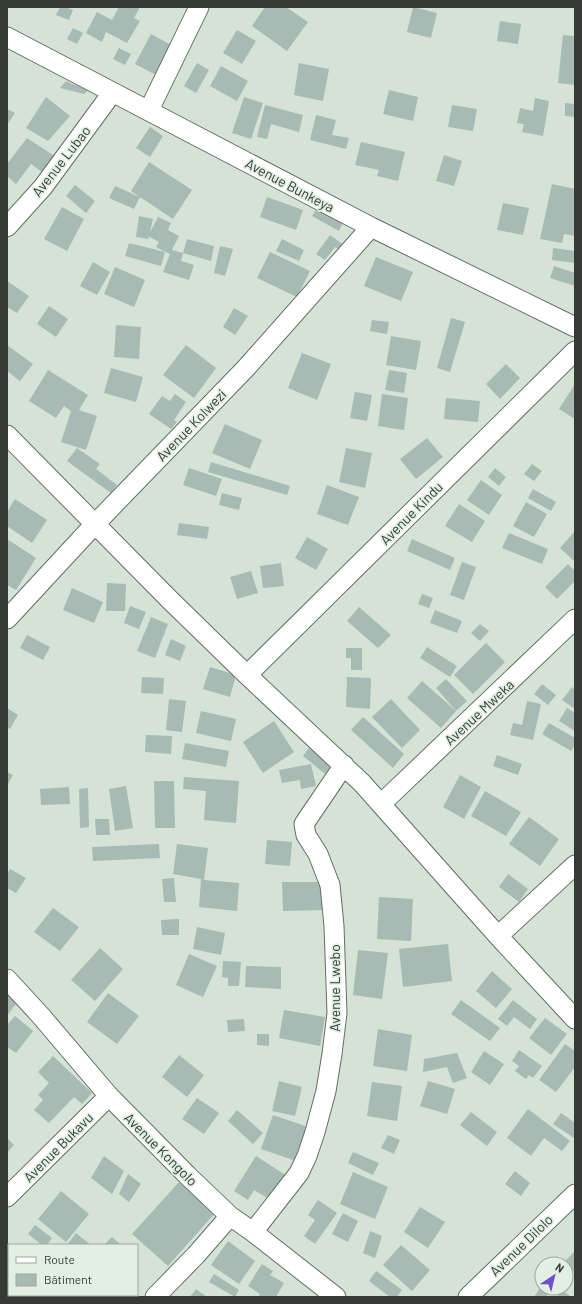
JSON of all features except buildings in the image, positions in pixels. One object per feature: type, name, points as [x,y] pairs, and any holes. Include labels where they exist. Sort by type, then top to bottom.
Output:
[{"type":"street","points":[[149,110],[199,7]]},
{"type":"street","name":"Avenue Bunkeya","points":[[7,37],[371,227],[575,327]]},
{"type":"street","name":"Avenue Lubao","points":[[7,227],[43,186],[112,93]]},
{"type":"street","name":"Avenue Kolwezi","points":[[7,619],[95,524],[246,368],[371,227]]},
{"type":"street","name":"Avenue Kindu","points":[[247,675],[575,351]]},
{"type":"street","points":[[7,435],[247,675],[344,765],[382,803],[498,936],[575,1019]]},
{"type":"street","name":"Avenue Mweka","points":[[382,803],[575,619]]},
{"type":"street","name":"Avenue Lwebo","points":[[253,1232],[299,1173],[311,1144],[326,1091],[337,1013],[334,926],[330,885],[318,854],[306,835],[304,824],[344,765]]},
{"type":"street","points":[[498,936],[575,865]]},
{"type":"street","name":"Avenue Kongolo","points":[[7,979],[41,1016],[109,1096],[188,1176],[230,1216],[253,1232],[336,1297]]},
{"type":"street","name":"Avenue Bukavu","points":[[7,1197],[109,1096]]},
{"type":"street","name":"Avenue Dilolo","points":[[468,1297],[575,1194]]},
{"type":"street","points":[[155,1297],[196,1255],[230,1216]]}]
